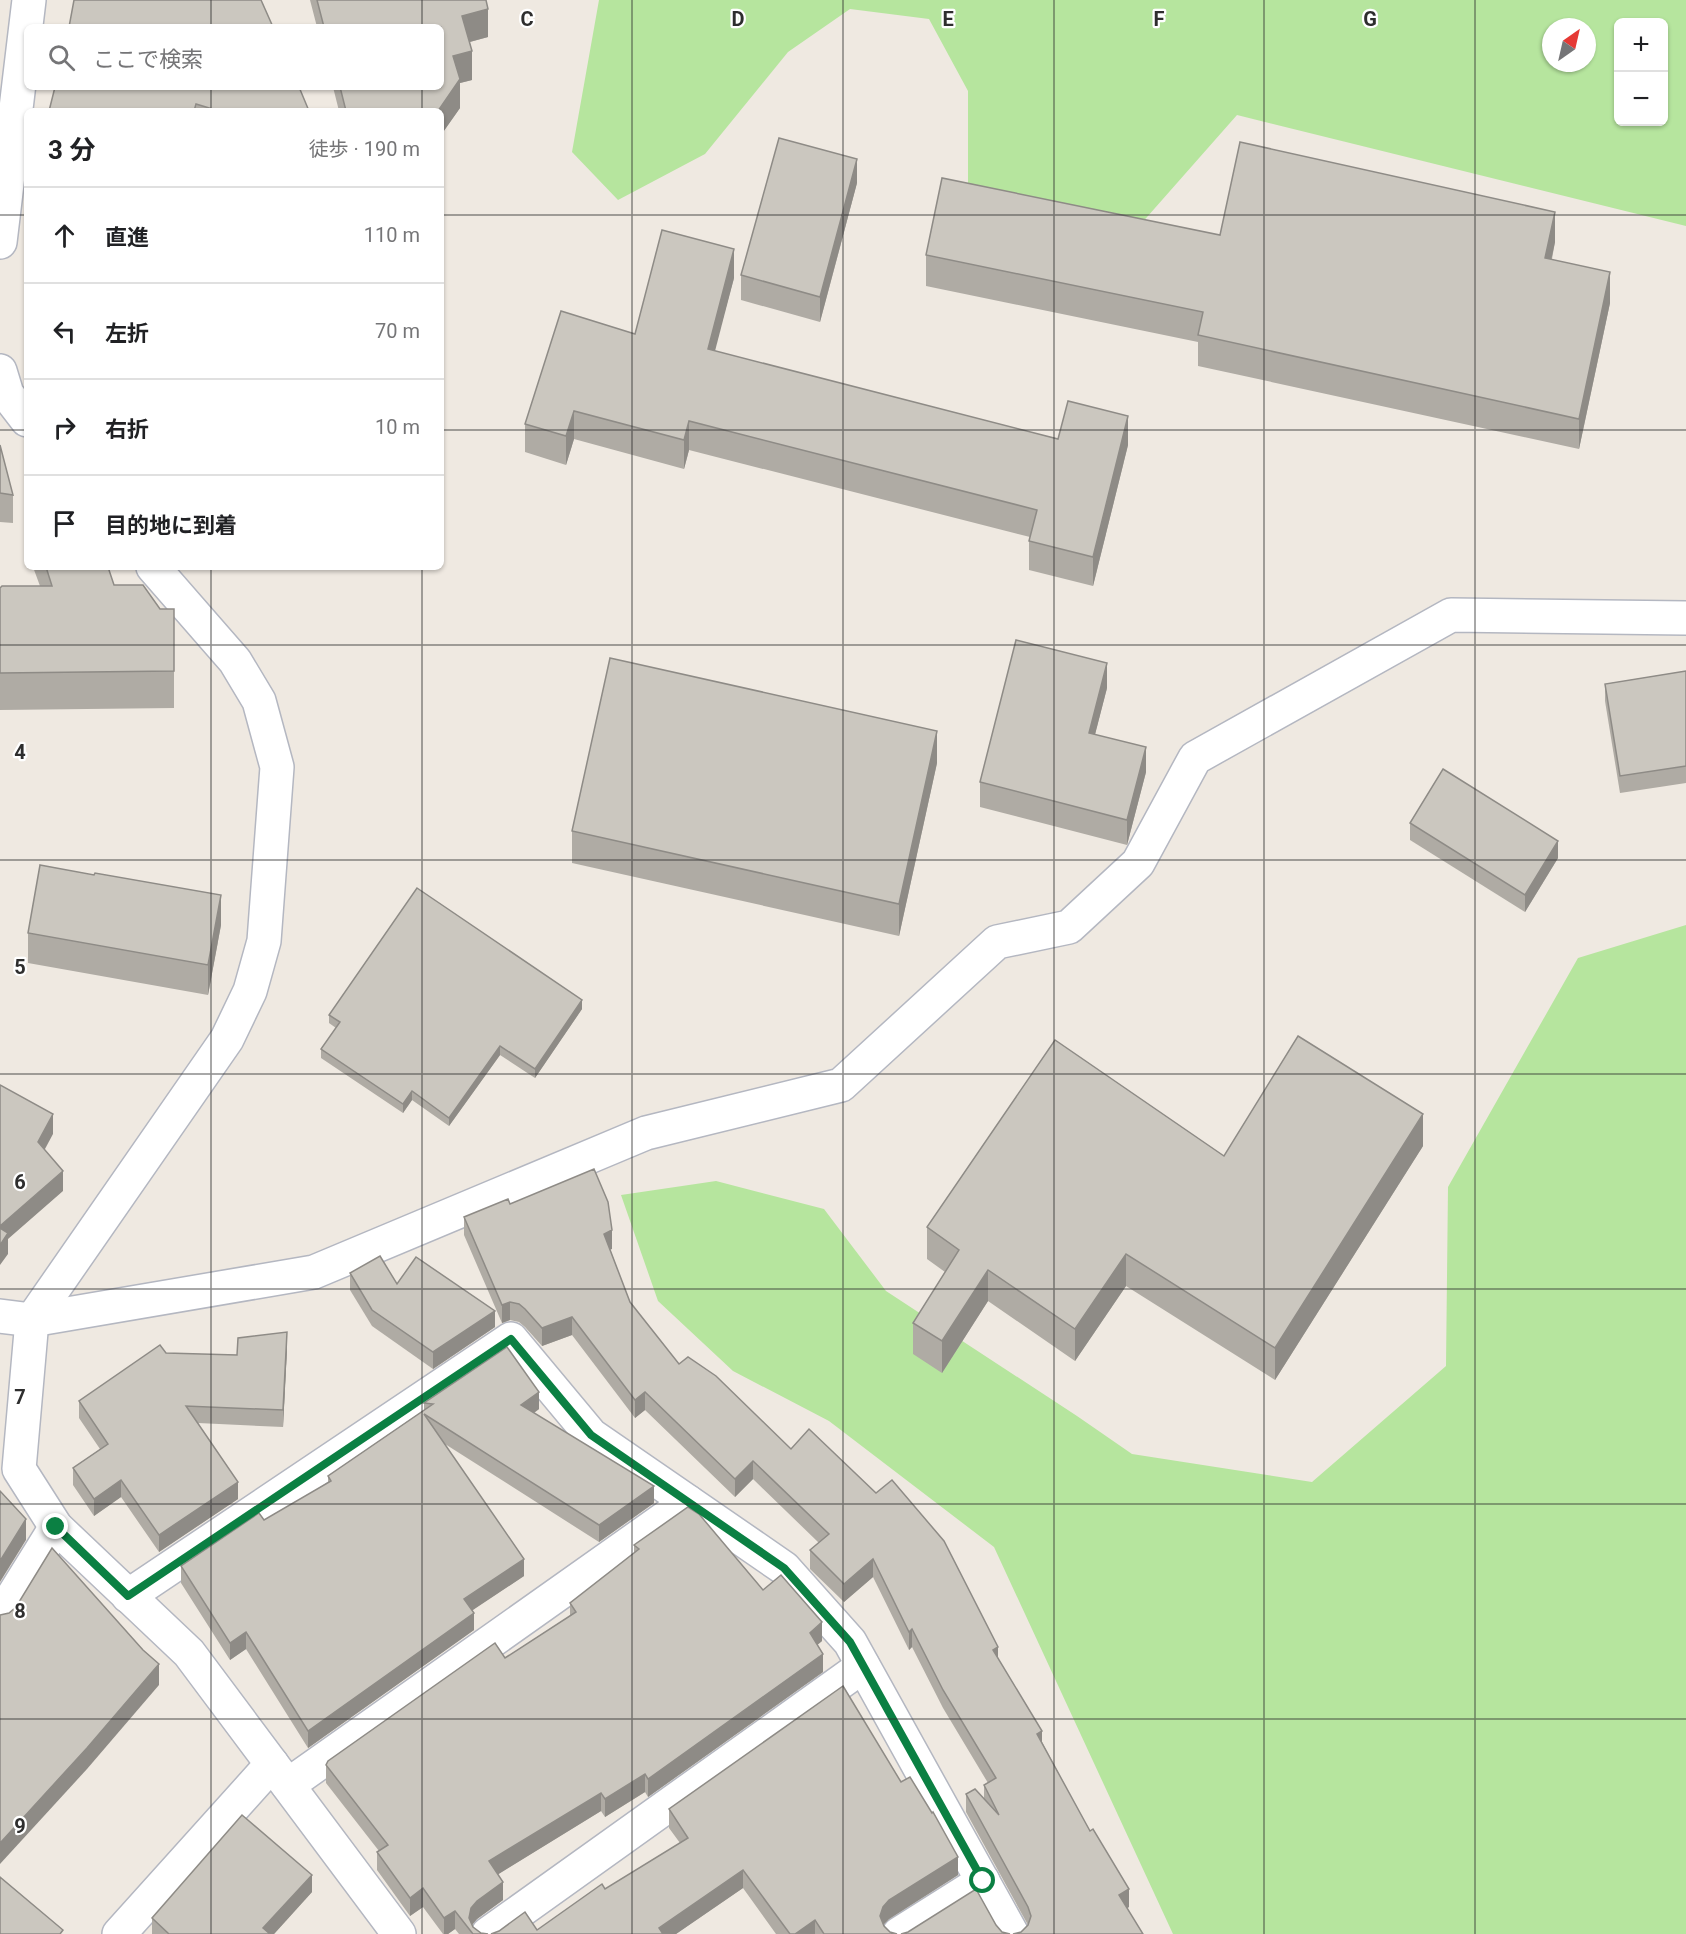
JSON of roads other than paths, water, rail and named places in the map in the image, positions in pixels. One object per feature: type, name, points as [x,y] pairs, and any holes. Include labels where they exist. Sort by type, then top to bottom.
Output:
[{"type":"street","points":[[26,24],[29,0]]},
{"type":"street","points":[[0,242],[24,42]]},
{"type":"street","points":[[2,388],[24,416]]},
{"type":"street","points":[[156,570],[235,661],[259,701],[277,767],[264,941],[250,991],[227,1039],[32,1320],[19,1469],[56,1527],[189,1653],[399,1934]]},
{"type":"street","points":[[0,1316],[32,1320],[314,1272],[646,1133],[841,1085],[997,942],[1070,927],[1138,863],[1195,758],[1450,615],[1686,618]]},
{"type":"street","points":[[128,1596],[511,1339],[591,1435],[784,1568],[850,1642],[1012,1934]]},
{"type":"street","points":[[119,1934],[280,1775],[688,1502]]},
{"type":"street","points":[[0,1617],[56,1527]]},
{"type":"street","points":[[488,1934],[863,1666]]},
{"type":"street","points":[[898,1934],[983,1881]]}]
